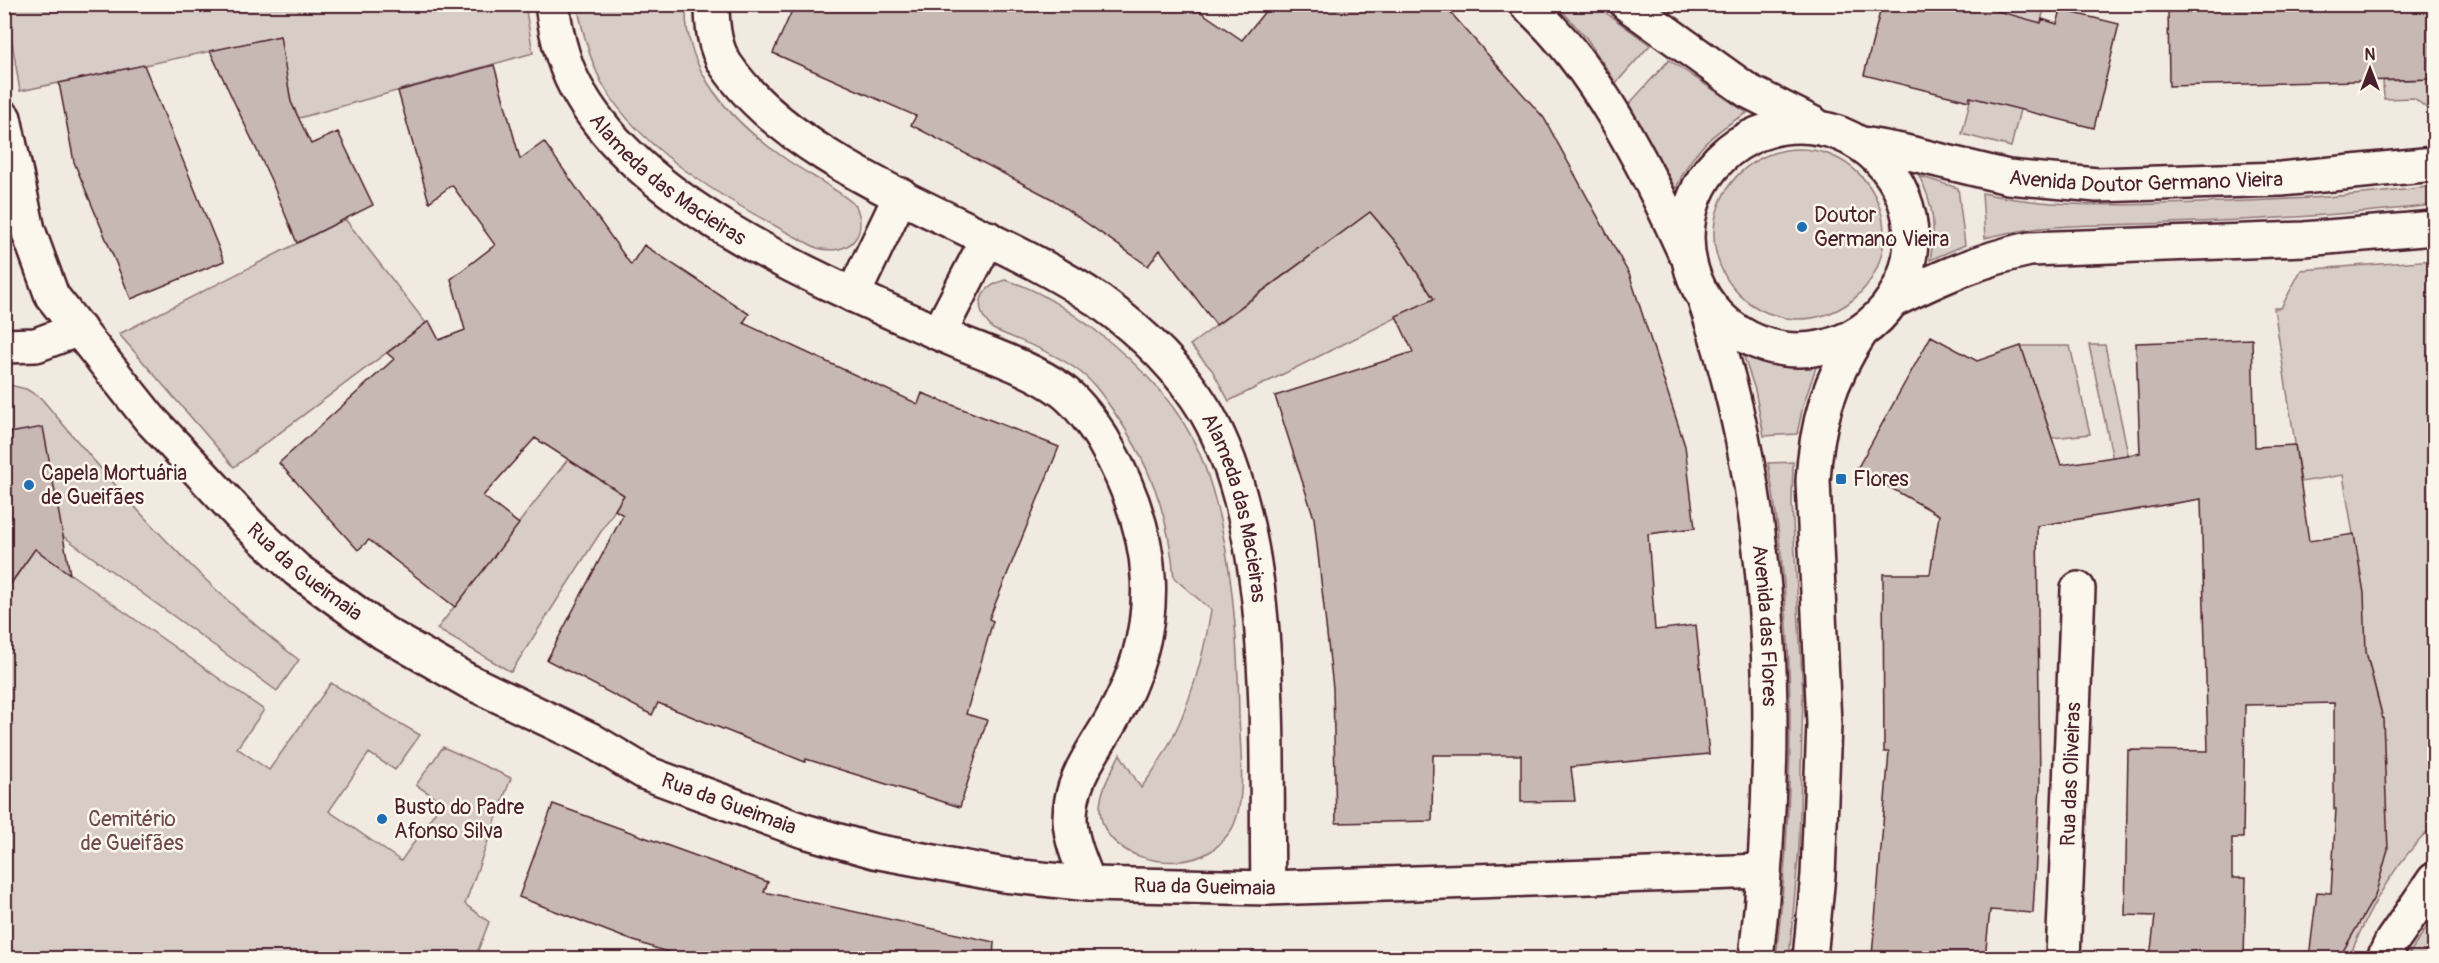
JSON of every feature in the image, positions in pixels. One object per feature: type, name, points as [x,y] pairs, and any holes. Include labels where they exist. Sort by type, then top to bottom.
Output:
[{"type":"street","name":"Alameda das Macieiras","points":[[552,4],[561,53],[579,94],[596,119],[640,166],[714,223],[853,295],[1048,381],[1070,398],[1101,437],[1133,500],[1143,532],[1150,577],[1149,608],[1139,655],[1128,688],[1078,780],[1072,798],[1070,821],[1076,849],[1089,884]]},
{"type":"street","name":"Alameda das Macieiras","points":[[712,4],[712,24],[724,63],[763,106],[797,135],[848,167],[988,238],[1098,300],[1161,351],[1182,375],[1226,451],[1247,527],[1260,608],[1268,888]]},
{"type":"street","points":[[1526,4],[1549,27],[1589,78],[1667,213],[1704,299],[1728,325],[1759,343],[1794,350],[1829,346],[1861,332]]},
{"type":"street","points":[[1627,4],[1748,91],[1821,127],[1862,144],[1890,169],[1905,199],[1912,234],[1908,269],[1893,301],[1861,332],[1842,359],[1821,414],[1815,449],[1813,482],[1824,724],[1818,875],[1810,958]]},
{"type":"street","name":"Rua da Gueimaia","points":[[4,118],[26,222],[52,296],[150,419],[250,526],[297,570],[384,633],[468,681],[591,740],[646,773],[801,830],[912,859],[1004,875],[1089,884],[1268,888],[1764,871]]},
{"type":"street","points":[[1688,259],[1689,214],[1698,187],[1719,158],[1749,136],[1784,126],[1821,127]]},
{"type":"street","name":"Avenida Doutor Germano Vieira","points":[[1862,144],[2008,177],[2097,184],[2281,179],[2434,164]]},
{"type":"street","points":[[853,295],[901,195]]},
{"type":"street","points":[[1893,301],[1951,273],[2002,255],[2030,249],[2304,239],[2434,228]]},
{"type":"street","points":[[939,333],[988,238]]},
{"type":"street","name":"Avenida das Flores","points":[[1704,299],[1736,403],[1761,547],[1767,638],[1769,730],[1764,871],[1756,958]]},
{"type":"street","points":[[4,346],[36,345],[79,329]]},
{"type":"street","name":"Rua das Oliveiras","points":[[2062,958],[2078,589]]},
{"type":"street","points":[[2384,958],[2392,941],[2434,880]]},
{"type":"green space","points":[[275,4],[276,7],[306,4],[525,5],[533,53],[299,118],[291,102],[279,37],[20,91],[6,5]]},
{"type":"green space","points":[[577,5],[686,5],[687,29],[693,51],[714,92],[729,111],[764,143],[839,192],[856,206],[860,227],[853,242],[838,249],[817,248],[728,199],[669,158],[620,110],[602,83],[590,54]]},
{"type":"green space","points":[[1557,5],[1595,5],[1650,45],[1616,83],[1587,39]]},
{"type":"green space","points":[[1993,5],[2045,5],[2011,147],[1962,134]]},
{"type":"green space","points":[[1669,60],[1747,113],[1724,127],[1704,144],[1688,164],[1676,189],[1629,104]]},
{"type":"green space","points":[[2434,79],[2434,114],[2414,98],[2384,99],[2383,81]]},
{"type":"green space","points":[[1799,149],[1832,155],[1859,174],[1878,201],[1884,234],[1878,267],[1859,294],[1832,313],[1799,319],[1766,313],[1739,294],[1720,267],[1714,234],[1720,201],[1739,174],[1766,155]]},
{"type":"green space","points":[[1919,176],[1958,188],[1965,245],[1930,260],[1933,238],[1931,207]]},
{"type":"green space","points":[[2434,186],[2434,205],[2270,219],[2054,227],[1985,238],[1982,193],[2036,202],[2146,205],[2318,198]]},
{"type":"green space","points":[[1370,212],[1401,248],[1434,299],[1229,401],[1212,370],[1190,345]]},
{"type":"green space","points":[[345,219],[426,323],[234,467],[119,334]]},
{"type":"green space","points":[[2434,260],[2434,826],[2407,855],[2384,887],[2349,958],[2336,958],[2357,927],[2382,715],[2365,647],[2363,593],[2343,475],[2301,482],[2274,308],[2281,308],[2301,270]]},
{"type":"green space","points":[[1005,280],[1041,294],[1064,308],[1112,343],[1158,388],[1184,423],[1203,462],[1213,491],[1226,554],[1235,620],[1241,792],[1236,821],[1230,832],[1214,849],[1196,858],[1161,861],[1126,850],[1113,840],[1104,826],[1100,809],[1104,787],[1120,754],[1141,788],[1167,748],[1195,681],[1211,610],[1174,578],[1162,510],[1147,468],[1137,448],[1097,388],[1069,364],[993,329],[986,321],[980,307],[981,300],[989,288]]},
{"type":"green space","points":[[2089,345],[2105,345],[2140,510],[2124,512]]},
{"type":"green space","points":[[2021,346],[2070,346],[2090,434],[2052,438]]},
{"type":"green space","points":[[1743,354],[1761,362],[1779,366],[1816,367],[1803,406],[1797,434],[1764,436],[1755,390]]},
{"type":"green space","points":[[5,384],[26,389],[41,398],[162,536],[228,601],[299,660],[277,691],[63,536],[5,434]]},
{"type":"green space","points":[[568,459],[636,477],[511,672],[437,629]]},
{"type":"green space","points":[[1793,462],[1792,504],[1803,694],[1799,847],[1789,958],[1776,958],[1787,834],[1790,710],[1784,586],[1768,463]]},
{"type":"green space","name":"Cemitério de Gueifães","points":[[35,549],[264,710],[237,748],[269,770],[331,683],[420,735],[395,770],[369,753],[329,811],[401,861],[442,802],[416,785],[443,747],[511,778],[465,904],[489,922],[475,958],[5,958],[4,585],[9,587]]},
{"type":"green space","points":[[2434,916],[2432,958],[2407,958],[2409,954]]},
{"type":"building","points":[[795,4],[1189,4],[1242,40],[1271,4],[1443,4],[1544,118],[1630,276],[1685,446],[1695,528],[1648,534],[1655,630],[1696,625],[1709,754],[1571,767],[1575,801],[1521,802],[1521,755],[1433,755],[1432,821],[1336,823],[1333,688],[1314,518],[1275,396],[1413,352],[1396,316],[1434,299],[1401,248],[1370,212],[1216,325],[1160,250],[1148,266],[1052,199],[911,125],[916,116],[773,53]]},
{"type":"building","points":[[1882,4],[1972,4],[2041,23],[2042,19],[2057,24],[2061,10],[2119,24],[2094,128],[1970,97],[1969,101],[1864,75]]},
{"type":"building","points":[[2168,4],[2434,4],[2434,79],[2169,86]]},
{"type":"building","points":[[280,36],[291,102],[311,144],[338,132],[373,205],[297,243],[271,180],[210,51]]},
{"type":"building","points":[[144,65],[224,261],[131,299],[74,162],[59,83]]},
{"type":"building","points":[[494,65],[520,159],[544,142],[631,265],[644,245],[749,314],[743,323],[918,404],[922,393],[1059,447],[989,619],[993,621],[966,714],[987,720],[960,807],[806,759],[805,762],[658,703],[652,715],[547,660],[623,515],[615,510],[624,495],[535,438],[483,496],[519,524],[455,607],[369,540],[358,550],[279,463],[394,359],[387,353],[429,321],[439,340],[465,330],[451,279],[495,245],[452,185],[429,202],[398,91]]},
{"type":"building","points":[[1931,336],[1977,361],[2021,346],[2061,465],[2140,453],[2136,343],[2252,339],[2255,447],[2295,445],[2309,541],[2354,534],[2364,593],[2366,652],[2383,719],[2388,850],[2375,896],[2339,958],[2309,958],[2317,892],[2331,893],[2336,809],[2334,809],[2334,703],[2245,705],[2243,838],[2232,838],[2232,878],[2246,878],[2244,958],[2150,958],[2155,916],[2125,915],[2128,750],[2208,751],[2201,499],[2037,526],[2040,786],[2033,913],[1990,910],[1985,958],[1872,956],[1889,752],[1884,752],[1883,574],[1930,574],[1939,515],[1857,469]]},
{"type":"building","name":"Capela Mortuária de Gueifães","points":[[43,427],[70,574],[35,549],[4,593],[4,434]]},
{"type":"building","points":[[553,804],[768,882],[764,892],[994,942],[993,958],[685,958],[628,939],[519,897]]},
{"type":"place","name":"Doutor Germano Vieira","points":[[1802,227]]},
{"type":"place","name":"Flores","points":[[1841,479]]},
{"type":"place","name":"Capela Mortuária de Gueifães","points":[[29,485]]},
{"type":"place","name":"Busto do Padre Afonso Silva","points":[[382,819]]}]
